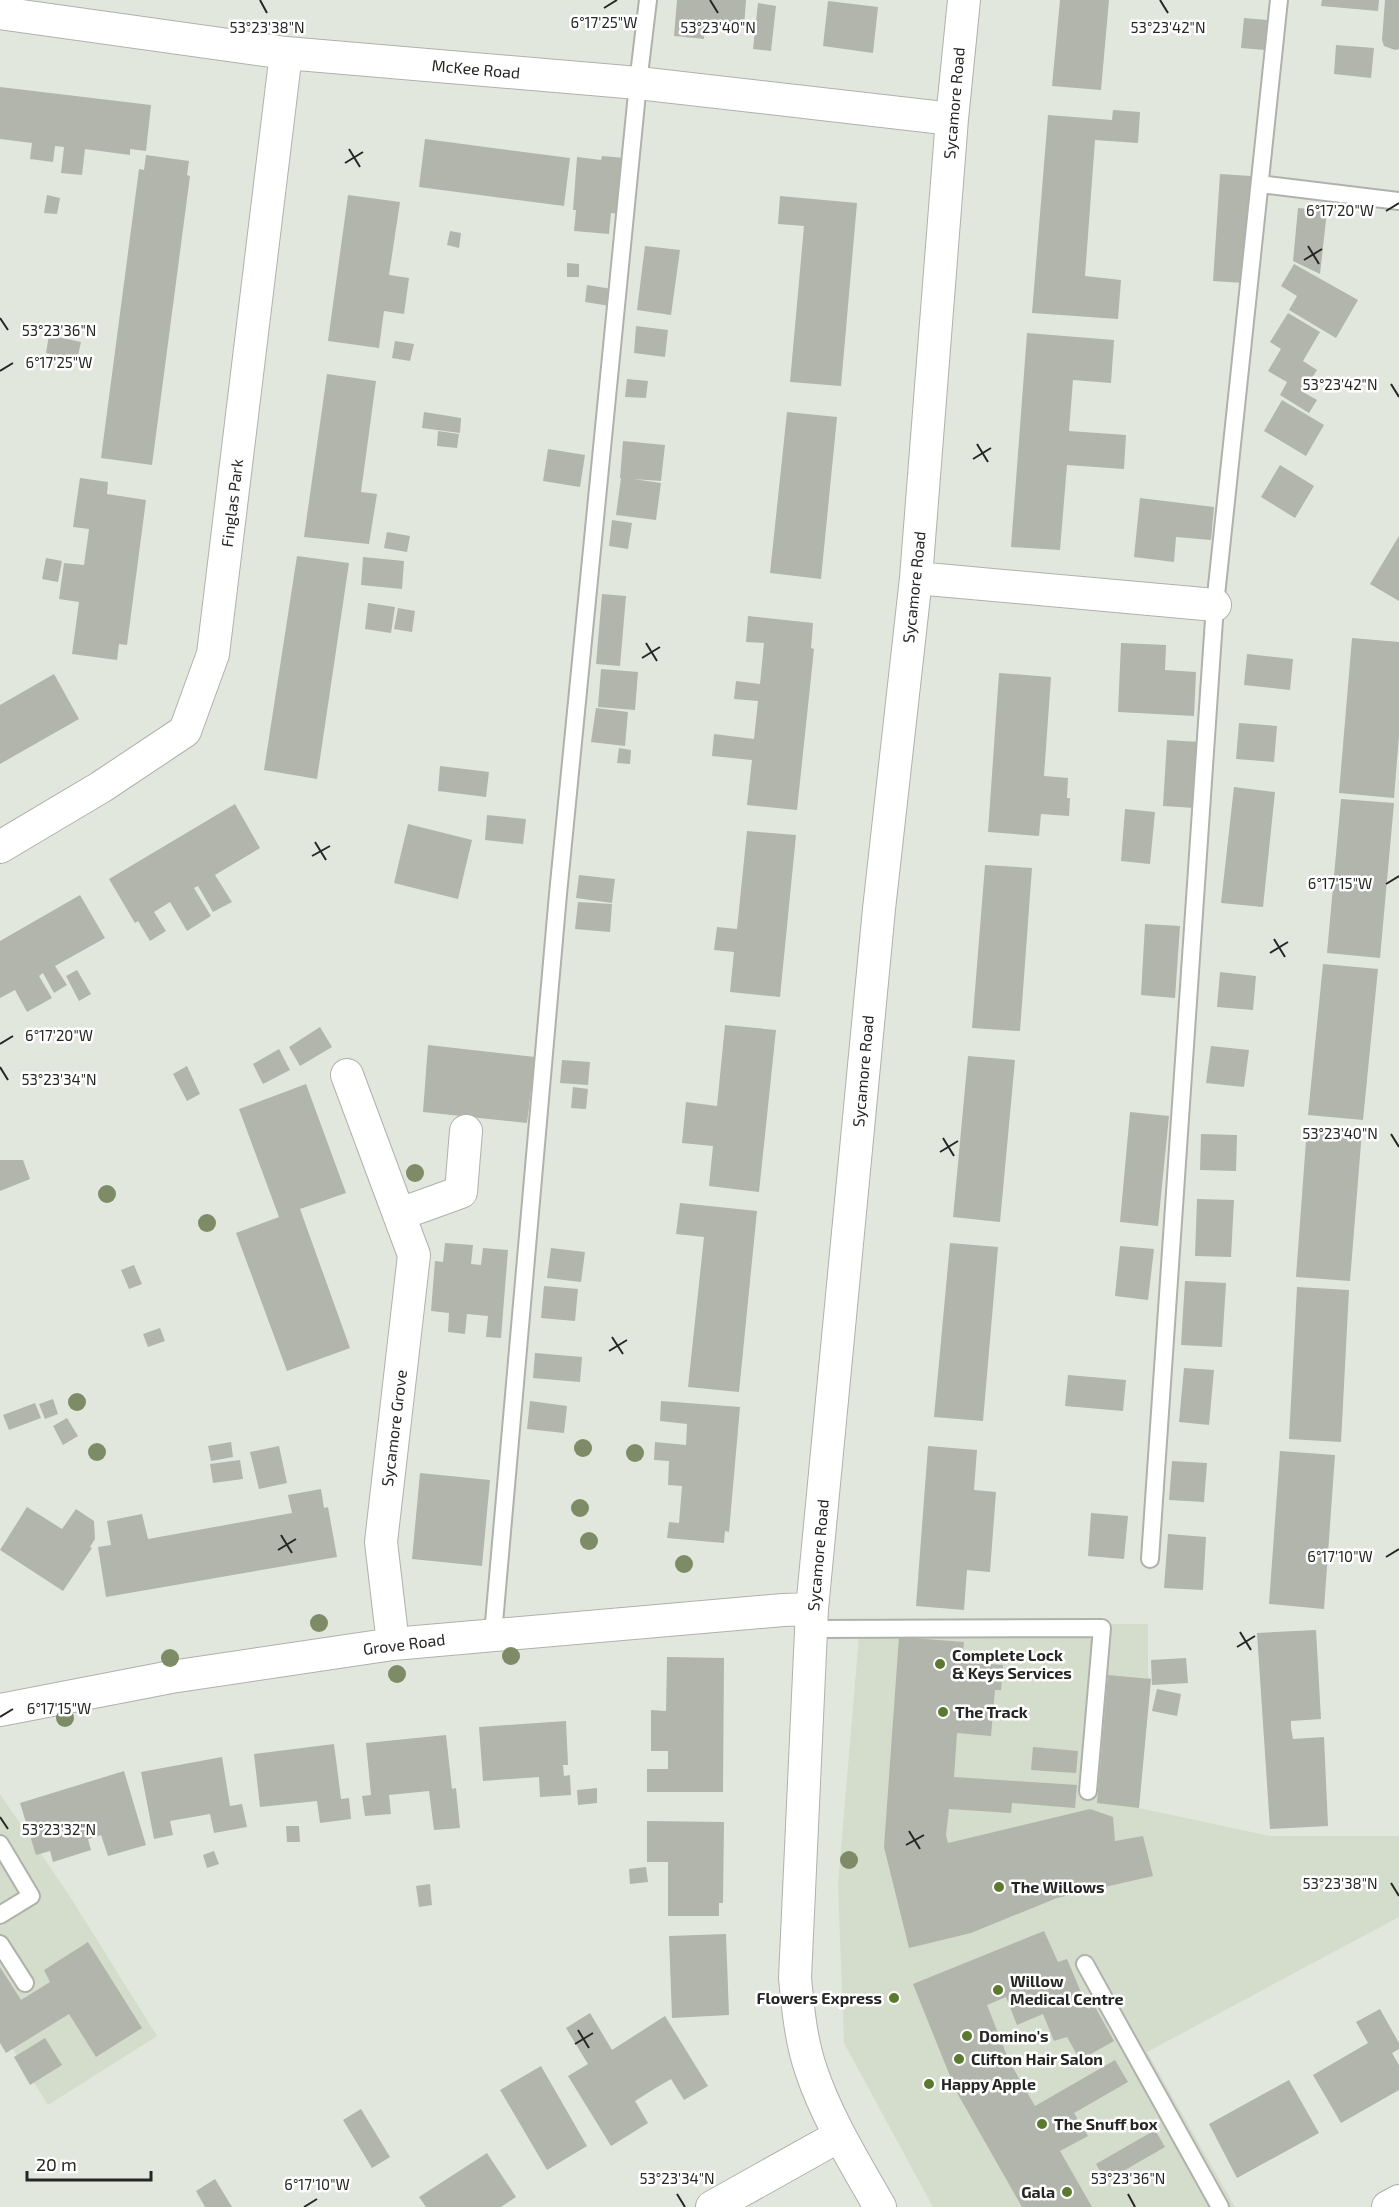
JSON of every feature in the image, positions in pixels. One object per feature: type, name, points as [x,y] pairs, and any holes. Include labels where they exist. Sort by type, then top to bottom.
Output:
[{"type":"street","name":"Sycamore Road","points":[[880,2207],[839,2136],[811,2069],[799,2019],[795,1978],[812,1619],[879,909],[916,578],[952,119],[964,0]]},
{"type":"street","name":"McKee Road","points":[[0,13],[286,53],[638,83],[952,119]]},
{"type":"street","name":"Finglas Park","points":[[0,847],[101,788],[186,731],[213,654],[286,53]]},
{"type":"street","points":[[916,578],[1215,604]]},
{"type":"street","name":"Sycamore Grove","points":[[347,1075],[414,1255],[381,1542],[393,1644]]},
{"type":"street","points":[[400,1214],[461,1192],[466,1131]]},
{"type":"street","name":"Grove Road","points":[[0,1710],[171,1677],[393,1644],[771,1611],[812,1619]]},
{"type":"street","points":[[712,2207],[839,2136]]},
{"type":"street","points":[[1388,2207],[1399,2201]]},
{"type":"lane","points":[[493,1634],[558,894],[648,0]]},
{"type":"lane","points":[[1150,1559],[1215,604],[1279,0]]},
{"type":"lane","points":[[1260,184],[1399,201]]},
{"type":"lane","points":[[812,1619],[1102,1628],[1089,1791]]},
{"type":"lane","points":[[0,1844],[31,1896],[0,1915]]},
{"type":"lane","points":[[0,1944],[26,1983]]},
{"type":"lane","points":[[1085,1964],[1220,2207]]},
{"type":"shaded area","points":[[860,1624],[1148,1624],[1148,1676],[1151,1679],[1139,1808],[1270,1836],[1399,1836],[1399,1917],[1147,2052],[1235,2207],[933,2207],[844,2043],[838,1884]]},
{"type":"shaded area","points":[[0,1794],[69,1895],[157,2036],[48,2105],[0,2029]]},
{"type":"building","points":[[677,0],[746,0],[744,27],[705,24],[704,39],[674,36]]},
{"type":"building","points":[[1060,0],[1109,0],[1101,90],[1052,86]]},
{"type":"building","points":[[1322,0],[1379,0],[1378,11],[1321,6]]},
{"type":"building","points":[[1385,0],[1399,0],[1399,49],[1395,50],[1384,46],[1382,40]]},
{"type":"building","points":[[828,1],[878,7],[873,53],[823,46]]},
{"type":"building","points":[[758,3],[776,6],[771,51],[753,49]]},
{"type":"building","points":[[1244,18],[1267,20],[1265,50],[1241,48]]},
{"type":"building","points":[[1336,45],[1374,48],[1371,78],[1334,74]]},
{"type":"building","points":[[0,87],[151,105],[146,151],[130,149],[130,155],[85,149],[82,175],[61,173],[64,147],[55,146],[53,162],[30,159],[32,143],[0,139]]},
{"type":"building","points":[[1113,110],[1140,112],[1138,143],[1095,140],[1085,276],[1121,280],[1118,319],[1032,313],[1048,115],[1112,120]]},
{"type":"building","points":[[425,139],[570,158],[564,206],[419,187]]},
{"type":"building","points":[[146,155],[189,161],[187,175],[190,176],[152,465],[101,458],[139,169],[144,170]]},
{"type":"building","points":[[602,156],[625,158],[620,214],[611,213],[609,234],[574,231],[576,210],[573,210],[577,157],[601,160]]},
{"type":"building","points":[[1220,174],[1251,176],[1244,283],[1213,281]]},
{"type":"building","points":[[47,195],[60,198],[57,214],[44,213]]},
{"type":"building","points":[[348,195],[400,202],[389,275],[409,278],[404,314],[384,311],[379,348],[328,341]]},
{"type":"building","points":[[780,196],[857,203],[841,386],[790,382],[804,226],[778,224]]},
{"type":"building","points":[[1298,208],[1327,211],[1320,274],[1293,261]]},
{"type":"building","points":[[450,231],[461,233],[459,248],[447,245]]},
{"type":"building","points":[[645,246],[680,250],[671,315],[637,310]]},
{"type":"building","points":[[567,263],[579,264],[579,277],[567,277]]},
{"type":"building","points":[[1294,264],[1358,300],[1336,338],[1289,310],[1297,296],[1281,286]]},
{"type":"building","points":[[587,285],[612,289],[610,306],[585,302]]},
{"type":"building","points":[[1288,313],[1320,332],[1303,361],[1317,370],[1303,392],[1317,400],[1309,413],[1280,395],[1287,382],[1268,371],[1281,349],[1270,342]]},
{"type":"building","points":[[636,326],[668,330],[665,357],[634,353]]},
{"type":"building","points":[[1027,333],[1114,340],[1111,383],[1073,380],[1069,431],[1126,435],[1124,469],[1067,465],[1060,550],[1011,547]]},
{"type":"building","points":[[49,335],[81,342],[77,360],[46,353]]},
{"type":"building","points":[[395,341],[414,344],[410,361],[392,358]]},
{"type":"building","points":[[327,374],[376,381],[361,492],[377,494],[369,544],[304,537]]},
{"type":"building","points":[[627,379],[648,381],[646,398],[625,397]]},
{"type":"building","points":[[1282,400],[1324,425],[1306,456],[1264,431]]},
{"type":"building","points":[[424,412],[461,418],[460,433],[422,428]]},
{"type":"building","points":[[787,412],[837,417],[821,579],[770,573]]},
{"type":"building","points":[[438,431],[459,434],[457,448],[437,446]]},
{"type":"building","points":[[623,441],[665,445],[661,481],[633,479],[661,483],[656,520],[616,515]]},
{"type":"building","points":[[548,449],[585,455],[580,487],[543,481]]},
{"type":"building","points":[[1280,465],[1314,486],[1295,518],[1261,497]]},
{"type":"building","points":[[80,478],[108,482],[107,494],[146,500],[127,645],[119,644],[117,660],[72,654],[79,602],[59,599],[64,563],[84,565],[89,529],[73,527]]},
{"type":"building","points":[[1140,498],[1214,507],[1211,540],[1176,537],[1174,562],[1134,557]]},
{"type":"building","points":[[612,520],[632,523],[628,549],[609,546]]},
{"type":"building","points":[[387,532],[410,536],[407,552],[384,548]]},
{"type":"building","points":[[1399,536],[1399,601],[1370,584]]},
{"type":"building","points":[[297,556],[349,563],[317,779],[264,770]]},
{"type":"building","points":[[363,557],[404,561],[402,589],[361,585]]},
{"type":"building","points":[[46,558],[62,561],[58,582],[42,579]]},
{"type":"building","points":[[602,594],[626,596],[620,666],[596,664]]},
{"type":"building","points":[[368,603],[395,607],[391,633],[365,629]]},
{"type":"building","points":[[398,608],[415,611],[412,632],[394,629]]},
{"type":"building","points":[[748,616],[813,623],[811,648],[814,649],[797,810],[747,805],[752,760],[712,756],[714,734],[754,739],[758,701],[734,699],[736,681],[760,684],[764,643],[746,642]]},
{"type":"building","points":[[1352,638],[1399,642],[1399,736],[1394,798],[1339,793]]},
{"type":"building","points":[[1121,643],[1166,645],[1165,670],[1196,672],[1194,716],[1118,712]]},
{"type":"building","points":[[1247,654],[1293,659],[1290,690],[1244,685]]},
{"type":"building","points":[[601,669],[638,672],[635,710],[598,707]]},
{"type":"building","points":[[999,673],[1051,677],[1044,776],[1068,778],[1069,816],[1041,814],[1039,836],[988,832]]},
{"type":"building","points":[[54,674],[79,719],[0,764],[0,705]]},
{"type":"building","points":[[596,708],[628,712],[625,746],[591,742]]},
{"type":"building","points":[[1239,723],[1277,726],[1274,762],[1236,759]]},
{"type":"building","points":[[1167,740],[1199,742],[1195,808],[1163,806]]},
{"type":"building","points":[[619,748],[631,750],[630,764],[617,763]]},
{"type":"building","points":[[440,766],[489,772],[486,797],[438,791]]},
{"type":"building","points":[[1234,787],[1275,792],[1263,907],[1221,903]]},
{"type":"building","points":[[1341,799],[1394,803],[1380,958],[1327,953]]},
{"type":"building","points":[[235,804],[260,848],[215,875],[232,902],[213,912],[198,886],[194,888],[211,916],[187,931],[170,902],[154,912],[166,931],[150,941],[138,921],[135,923],[109,879]]},
{"type":"building","points":[[1125,809],[1155,812],[1150,864],[1121,861]]},
{"type":"building","points":[[487,815],[526,819],[523,844],[485,840]]},
{"type":"building","points":[[408,824],[472,840],[458,899],[394,883]]},
{"type":"building","points":[[747,831],[796,835],[780,997],[730,992],[734,952],[714,950],[717,927],[737,929]]},
{"type":"building","points":[[985,865],[1032,868],[1020,1031],[972,1028]]},
{"type":"building","points":[[579,875],[615,879],[612,903],[576,898]]},
{"type":"building","points":[[80,895],[105,938],[55,966],[67,985],[54,993],[43,973],[39,976],[52,998],[27,1012],[15,990],[0,998],[0,941]]},
{"type":"building","points":[[578,902],[612,904],[610,932],[575,929]]},
{"type":"building","points":[[1145,924],[1180,926],[1175,998],[1141,995]]},
{"type":"building","points":[[1323,964],[1378,969],[1363,1120],[1308,1115]]},
{"type":"building","points":[[77,970],[91,994],[79,1001],[66,976]]},
{"type":"building","points":[[1220,972],[1256,976],[1253,1010],[1217,1007]]},
{"type":"building","points":[[725,1025],[776,1030],[759,1192],[709,1186],[713,1146],[682,1143],[686,1102],[717,1106]]},
{"type":"building","points":[[320,1027],[332,1047],[300,1066],[289,1047]]},
{"type":"building","points":[[428,1045],[535,1057],[527,1123],[423,1112]]},
{"type":"building","points":[[1211,1046],[1249,1050],[1244,1087],[1206,1083]]},
{"type":"building","points":[[279,1049],[290,1070],[263,1084],[253,1064]]},
{"type":"building","points":[[968,1056],[1015,1060],[1000,1222],[953,1217]]},
{"type":"building","points":[[562,1060],[590,1062],[588,1085],[560,1083]]},
{"type":"building","points":[[187,1066],[200,1094],[187,1101],[173,1074]]},
{"type":"building","points":[[306,1084],[346,1193],[300,1209],[350,1348],[287,1371],[236,1233],[279,1217],[239,1109]]},
{"type":"building","points":[[573,1087],[588,1089],[586,1109],[571,1108]]},
{"type":"building","points":[[1130,1112],[1169,1116],[1158,1226],[1120,1222]]},
{"type":"building","points":[[1307,1127],[1362,1131],[1350,1281],[1296,1277]]},
{"type":"building","points":[[1201,1134],[1237,1135],[1236,1171],[1200,1170]]},
{"type":"building","points":[[0,1160],[23,1160],[30,1179],[0,1191]]},
{"type":"building","points":[[1197,1199],[1234,1200],[1231,1257],[1195,1256]]},
{"type":"building","points":[[680,1203],[757,1211],[739,1392],[688,1387],[704,1237],[676,1234]]},
{"type":"building","points":[[445,1243],[473,1245],[471,1264],[481,1265],[483,1248],[508,1250],[501,1338],[486,1337],[488,1316],[467,1314],[465,1334],[448,1332],[449,1313],[431,1311],[435,1261],[443,1262]]},
{"type":"building","points":[[950,1243],[998,1247],[983,1421],[934,1417]]},
{"type":"building","points":[[1120,1246],[1154,1249],[1148,1300],[1115,1296]]},
{"type":"building","points":[[551,1248],[585,1252],[581,1282],[547,1278]]},
{"type":"building","points":[[134,1265],[142,1284],[129,1289],[121,1270]]},
{"type":"building","points":[[1185,1281],[1226,1283],[1222,1347],[1181,1345]]},
{"type":"building","points":[[544,1286],[578,1289],[575,1321],[541,1318]]},
{"type":"building","points":[[1297,1287],[1349,1290],[1341,1442],[1289,1439]]},
{"type":"building","points":[[160,1328],[165,1341],[148,1347],[143,1334]]},
{"type":"building","points":[[535,1353],[582,1357],[580,1382],[533,1378]]},
{"type":"building","points":[[1184,1368],[1214,1370],[1209,1425],[1179,1422]]},
{"type":"building","points":[[1068,1375],[1126,1380],[1123,1411],[1065,1406]]},
{"type":"building","points":[[53,1399],[58,1414],[45,1419],[39,1404]]},
{"type":"building","points":[[530,1401],[567,1406],[564,1433],[527,1429]]},
{"type":"building","points":[[661,1401],[740,1407],[729,1532],[725,1531],[724,1543],[667,1538],[669,1522],[679,1523],[682,1486],[668,1485],[669,1461],[654,1460],[655,1442],[686,1445],[687,1424],[660,1421]]},
{"type":"building","points":[[35,1403],[41,1418],[9,1430],[3,1415]]},
{"type":"building","points":[[67,1418],[78,1436],[63,1445],[53,1426]]},
{"type":"building","points":[[231,1442],[233,1457],[211,1461],[208,1446]]},
{"type":"building","points":[[279,1446],[287,1483],[259,1489],[250,1452]]},
{"type":"building","points":[[928,1446],[977,1450],[974,1490],[996,1492],[990,1572],[967,1570],[964,1610],[916,1606]]},
{"type":"building","points":[[1280,1451],[1335,1455],[1324,1609],[1269,1604]]},
{"type":"building","points":[[240,1460],[243,1479],[213,1483],[210,1464]]},
{"type":"building","points":[[1172,1461],[1207,1463],[1204,1502],[1169,1500]]},
{"type":"building","points":[[420,1473],[490,1480],[482,1566],[412,1559]]},
{"type":"building","points":[[321,1489],[324,1508],[328,1507],[337,1557],[106,1597],[98,1547],[111,1545],[107,1521],[142,1514],[148,1539],[292,1513],[288,1495]]},
{"type":"building","points":[[27,1507],[62,1529],[76,1509],[94,1521],[95,1539],[90,1547],[92,1548],[63,1591],[0,1550]]},
{"type":"building","points":[[1091,1513],[1128,1516],[1124,1559],[1088,1556]]},
{"type":"building","points":[[1168,1534],[1206,1537],[1203,1590],[1164,1588]]},
{"type":"building","points":[[1316,1630],[1321,1719],[1291,1721],[1291,1728],[1293,1739],[1324,1737],[1328,1826],[1270,1829],[1257,1633]]},
{"type":"building","points":[[899,1637],[964,1642],[962,1662],[1003,1665],[1001,1690],[995,1690],[991,1736],[957,1733],[954,1777],[1077,1785],[1075,1808],[1012,1803],[1011,1813],[949,1809],[946,1835],[948,1843],[1090,1809],[1113,1817],[1115,1841],[1143,1836],[1153,1876],[1057,1898],[971,1933],[909,1948],[884,1847]]},
{"type":"building","points":[[667,1657],[724,1658],[723,1792],[647,1792],[647,1769],[668,1769],[668,1751],[651,1751],[651,1710],[666,1711]]},
{"type":"building","points":[[1186,1658],[1188,1683],[1152,1685],[1151,1660]]},
{"type":"building","points":[[1108,1675],[1151,1679],[1139,1808],[1097,1803]]},
{"type":"building","points":[[1157,1689],[1181,1694],[1177,1716],[1152,1711]]},
{"type":"building","points":[[566,1721],[568,1765],[563,1765],[564,1776],[570,1775],[571,1795],[540,1797],[539,1777],[483,1781],[479,1727]]},
{"type":"building","points":[[446,1735],[452,1789],[456,1788],[460,1828],[434,1830],[429,1791],[389,1795],[391,1814],[365,1816],[362,1796],[371,1795],[366,1743]]},
{"type":"building","points":[[334,1744],[341,1799],[349,1798],[351,1819],[320,1823],[317,1801],[260,1807],[254,1754]]},
{"type":"building","points":[[1033,1747],[1078,1751],[1076,1773],[1031,1770]]},
{"type":"building","points":[[222,1757],[230,1806],[242,1804],[247,1827],[214,1833],[210,1814],[170,1821],[173,1835],[154,1839],[141,1772]]},
{"type":"building","points":[[124,1771],[146,1845],[108,1856],[101,1835],[88,1839],[91,1850],[53,1862],[50,1851],[36,1855],[20,1803]]},
{"type":"building","points":[[597,1788],[597,1803],[578,1805],[577,1790]]},
{"type":"building","points":[[647,1821],[724,1822],[723,1903],[719,1903],[719,1916],[668,1916],[668,1862],[647,1862]]},
{"type":"building","points":[[286,1826],[299,1826],[300,1842],[287,1842]]},
{"type":"building","points":[[214,1851],[219,1864],[207,1868],[203,1855]]},
{"type":"building","points":[[646,1867],[648,1882],[630,1884],[629,1869]]},
{"type":"building","points":[[430,1884],[432,1905],[419,1907],[416,1886]]},
{"type":"building","points":[[1044,1931],[1058,1962],[1067,1959],[1088,2009],[1094,2005],[1114,2041],[1080,2060],[1067,2037],[1054,2041],[1043,2014],[1017,2025],[1006,1997],[987,2005],[1009,2061],[1035,2106],[1115,2060],[1128,2082],[1074,2113],[1088,2136],[1060,2151],[1092,2207],[1022,2207],[956,2091],[913,1984]]},
{"type":"building","points":[[726,1934],[729,2015],[672,2018],[669,1936]]},
{"type":"building","points":[[88,1942],[142,2028],[96,2057],[69,2014],[6,2053],[0,2043],[0,1967],[21,2000],[50,1982],[44,1970]]},
{"type":"building","points":[[1380,2009],[1399,2043],[1399,2049],[1392,2053],[1399,2065],[1399,2090],[1341,2123],[1313,2075],[1368,2043],[1356,2022]]},
{"type":"building","points":[[590,2013],[612,2050],[665,2016],[708,2086],[684,2100],[671,2079],[654,2089],[635,2101],[648,2123],[611,2146],[568,2076],[588,2064],[566,2028]]},
{"type":"building","points":[[45,2038],[62,2065],[30,2085],[14,2057]]},
{"type":"building","points":[[541,2066],[587,2146],[547,2170],[500,2090]]},
{"type":"building","points":[[1289,2080],[1319,2133],[1237,2178],[1209,2124]]},
{"type":"building","points":[[361,2109],[390,2157],[372,2168],[343,2120]]},
{"type":"building","points":[[1155,2130],[1165,2147],[1106,2181],[1096,2164]]},
{"type":"building","points":[[487,2153],[516,2197],[501,2207],[426,2207],[419,2197]]},
{"type":"building","points":[[215,2179],[232,2207],[205,2207],[196,2191]]},
{"type":"place","name":"Complete Lock & Keys Services","points":[[940,1664]]},
{"type":"place","name":"The Track","points":[[943,1712]]},
{"type":"place","name":"The Willows","points":[[999,1887]]},
{"type":"place","name":"Willow Medical Centre","points":[[998,1990]]},
{"type":"place","name":"Flowers Express","points":[[894,1998]]},
{"type":"place","name":"Domino's","points":[[967,2036]]},
{"type":"place","name":"Clifton Hair Salon","points":[[959,2059]]},
{"type":"place","name":"Happy Apple","points":[[929,2084]]},
{"type":"place","name":"The Snuff box","points":[[1042,2124]]},
{"type":"place","name":"Gala","points":[[1067,2192]]}]
